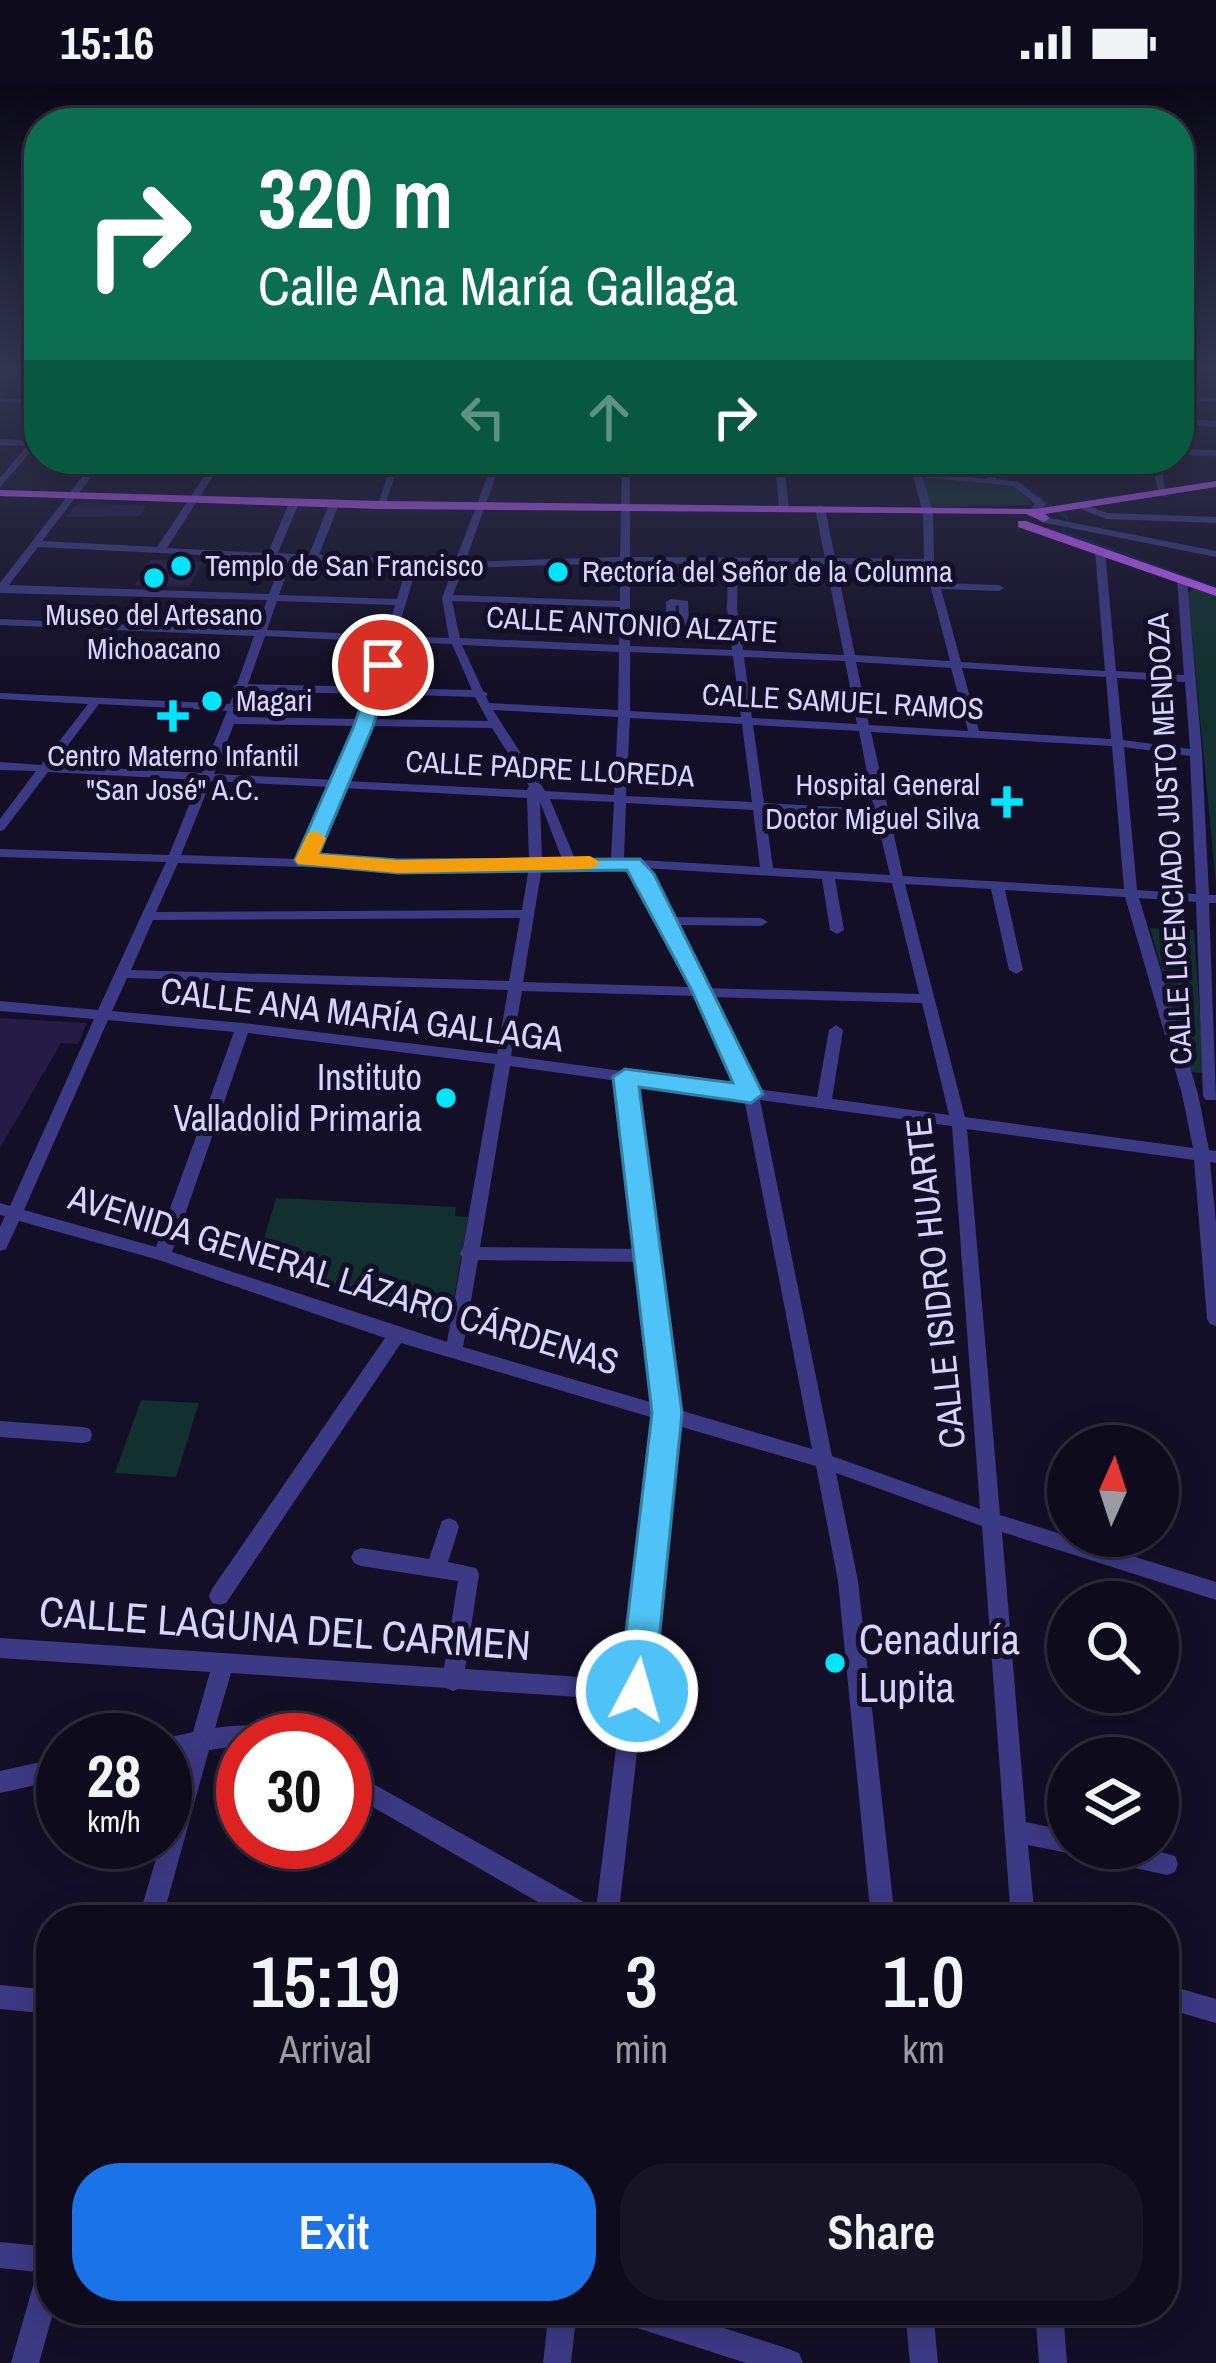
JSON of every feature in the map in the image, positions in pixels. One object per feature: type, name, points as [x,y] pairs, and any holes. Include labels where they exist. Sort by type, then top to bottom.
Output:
[{"type":"main road","points":[[1022,524],[1082,507],[1216,484]]},
{"type":"main road","points":[[0,494],[380,505],[924,510],[1040,517],[1216,588]]},
{"type":"main road","points":[[924,510],[1022,524],[1216,588]]},
{"type":"street","points":[[0,589],[89,475]]},
{"type":"street","points":[[161,548],[209,475]]},
{"type":"street","points":[[380,505],[392,475]]},
{"type":"street","points":[[493,475],[447,598],[454,641],[570,863]]},
{"type":"street","points":[[625,863],[621,800],[626,475]]},
{"type":"street","points":[[781,475],[784,508]]},
{"type":"street","points":[[916,475],[929,562],[974,734]]},
{"type":"street","points":[[931,475],[1015,484],[1041,504],[1040,517],[1216,554]]},
{"type":"street","points":[[992,475],[992,481]]},
{"type":"street","points":[[1159,475],[1164,495]]},
{"type":"street","points":[[272,555],[294,503]]},
{"type":"street","points":[[313,557],[334,504]]},
{"type":"street","points":[[1082,507],[1106,516],[1216,520]]},
{"type":"street","name":"CALLE ISIDRO HUARTE","points":[[820,508],[880,813],[959,1123],[1021,1905]]},
{"type":"street","points":[[35,544],[458,565],[624,560],[929,562]]},
{"type":"street","points":[[1100,551],[1115,675],[1131,894],[1209,1156],[1216,1319]]},
{"type":"street","points":[[0,1245],[8,1211],[106,1014],[173,860],[288,556]]},
{"type":"street","points":[[0,558],[24,559]]},
{"type":"street","points":[[733,562],[732,608],[767,872]]},
{"type":"street","points":[[306,860],[364,726],[413,563]]},
{"type":"street","name":"CALLE LICENCIADO JUSTO MENDOZA","points":[[1182,579],[1209,898],[1213,1097]]},
{"type":"street","points":[[936,586],[999,588]]},
{"type":"street","points":[[0,589],[403,602]]},
{"type":"street","points":[[159,628],[177,596]]},
{"type":"street","points":[[447,598],[624,604]]},
{"type":"street","points":[[624,624],[673,629],[673,624],[684,625],[683,602],[670,602],[671,617],[661,616]]},
{"type":"street","name":"CALLE ANTONIO ALZATE","points":[[0,622],[847,658],[1190,680]]},
{"type":"street","name":"CALLE SAMUEL RAMOS","points":[[239,687],[1121,743],[1196,753]]},
{"type":"street","points":[[0,696],[364,726],[498,725]]},
{"type":"street","points":[[0,827],[94,702]]},
{"type":"street","name":"CALLE PADRE LLOREDA","points":[[0,766],[880,813]]},
{"type":"street","points":[[454,1351],[536,865],[536,792]]},
{"type":"street","points":[[0,853],[398,866],[625,863],[1209,898]]},
{"type":"street","points":[[625,863],[644,874],[751,1094],[828,1462],[848,1581],[881,1905]]},
{"type":"street","points":[[828,876],[837,930]]},
{"type":"street","points":[[997,885],[1016,970]]},
{"type":"street","points":[[149,916],[526,914]]},
{"type":"street","points":[[667,921],[761,922]]},
{"type":"street","points":[[124,974],[928,1000]]},
{"type":"street","name":"CALLE ANA MARÍA GALLAGA","points":[[0,1006],[243,1028],[504,1060],[1209,1156]]},
{"type":"street","points":[[162,1255],[243,1028]]},
{"type":"street","points":[[824,1104],[836,1030]]},
{"type":"street","points":[[608,1905],[667,1413],[625,1077]]},
{"type":"street","points":[[1190,1094],[1213,1097]]},
{"type":"street","name":"AVENIDA GENERAL LÁZARO CÁRDENAS","points":[[8,1211],[162,1255],[397,1335],[828,1462],[993,1521],[1216,1591]]},
{"type":"street","points":[[468,1253],[647,1256]]},
{"type":"street","points":[[219,1596],[397,1335]]},
{"type":"street","points":[[0,1429],[83,1435]]},
{"type":"street","points":[[436,1568],[449,1527]]},
{"type":"street","points":[[361,1557],[469,1574],[453,1681]]},
{"type":"street","name":"CALLE LAGUNA DEL CARMEN","points":[[0,1648],[637,1691]]},
{"type":"street","points":[[154,1905],[223,1664]]},
{"type":"street","points":[[192,1741],[216,1737]]},
{"type":"street","points":[[0,1782],[36,1774]]},
{"type":"street","points":[[372,1794],[566,1905]]},
{"type":"street","points":[[1014,1831],[1047,1838]]},
{"type":"street","points":[[0,1997],[36,2001]]},
{"type":"street","points":[[1179,2000],[1216,2011]]},
{"type":"street","points":[[0,2255],[36,2259]]},
{"type":"street","points":[[25,2363],[36,2324]]},
{"type":"street","points":[[556,2363],[561,2325]]},
{"type":"street","points":[[671,2325],[789,2363]]},
{"type":"street","points":[[920,2325],[924,2363]]},
{"type":"street","points":[[1050,2325],[1053,2363]]},
{"type":"green space","points":[[922,479],[1012,484],[1033,505],[929,507]]},
{"type":"green space","points":[[1197,587],[1216,594],[1216,885],[1188,592]]},
{"type":"green space","points":[[1150,928],[1194,930],[1204,1073],[1190,1072]]},
{"type":"green space","points":[[276,1198],[456,1207],[455,1216],[468,1217],[449,1327],[257,1263]]},
{"type":"green space","points":[[141,1400],[199,1403],[176,1477],[115,1473]]},
{"type":"building","points":[[83,503],[146,506],[139,516],[66,517]]},
{"type":"building","points":[[151,560],[203,562],[189,587],[135,585]]},
{"type":"building","points":[[0,1018],[87,1023],[78,1044],[61,1043],[0,1148]]},
{"type":"waterway","points":[[1021,484],[1067,518],[1063,532],[1216,588]]},
{"type":"slow traffic","points":[[316,838],[306,860],[398,866],[590,863]]},
{"type":"place","name":"Templo de San Francisco","points":[[181,566]]},
{"type":"place","name":"Rectoría del Señor de la Columna","points":[[558,572]]},
{"type":"place","name":"Museo del Artesano Michoacano","points":[[154,578]]},
{"type":"place","name":"Magari","points":[[212,701]]},
{"type":"place","name":"Centro Materno Infantil \"San José\" A.C.","points":[[173,716]]},
{"type":"place","name":"Hospital General Doctor Miguel Silva","points":[[1007,802]]},
{"type":"place","name":"Instituto Valladolid Primaria","points":[[446,1098]]},
{"type":"place","name":"Cenaduría Lupita","points":[[835,1663]]},
{"type":"route","points":[[383,665],[364,726],[306,860],[398,866],[632,863],[644,874],[751,1094],[625,1077],[667,1413],[637,1691]]}]
